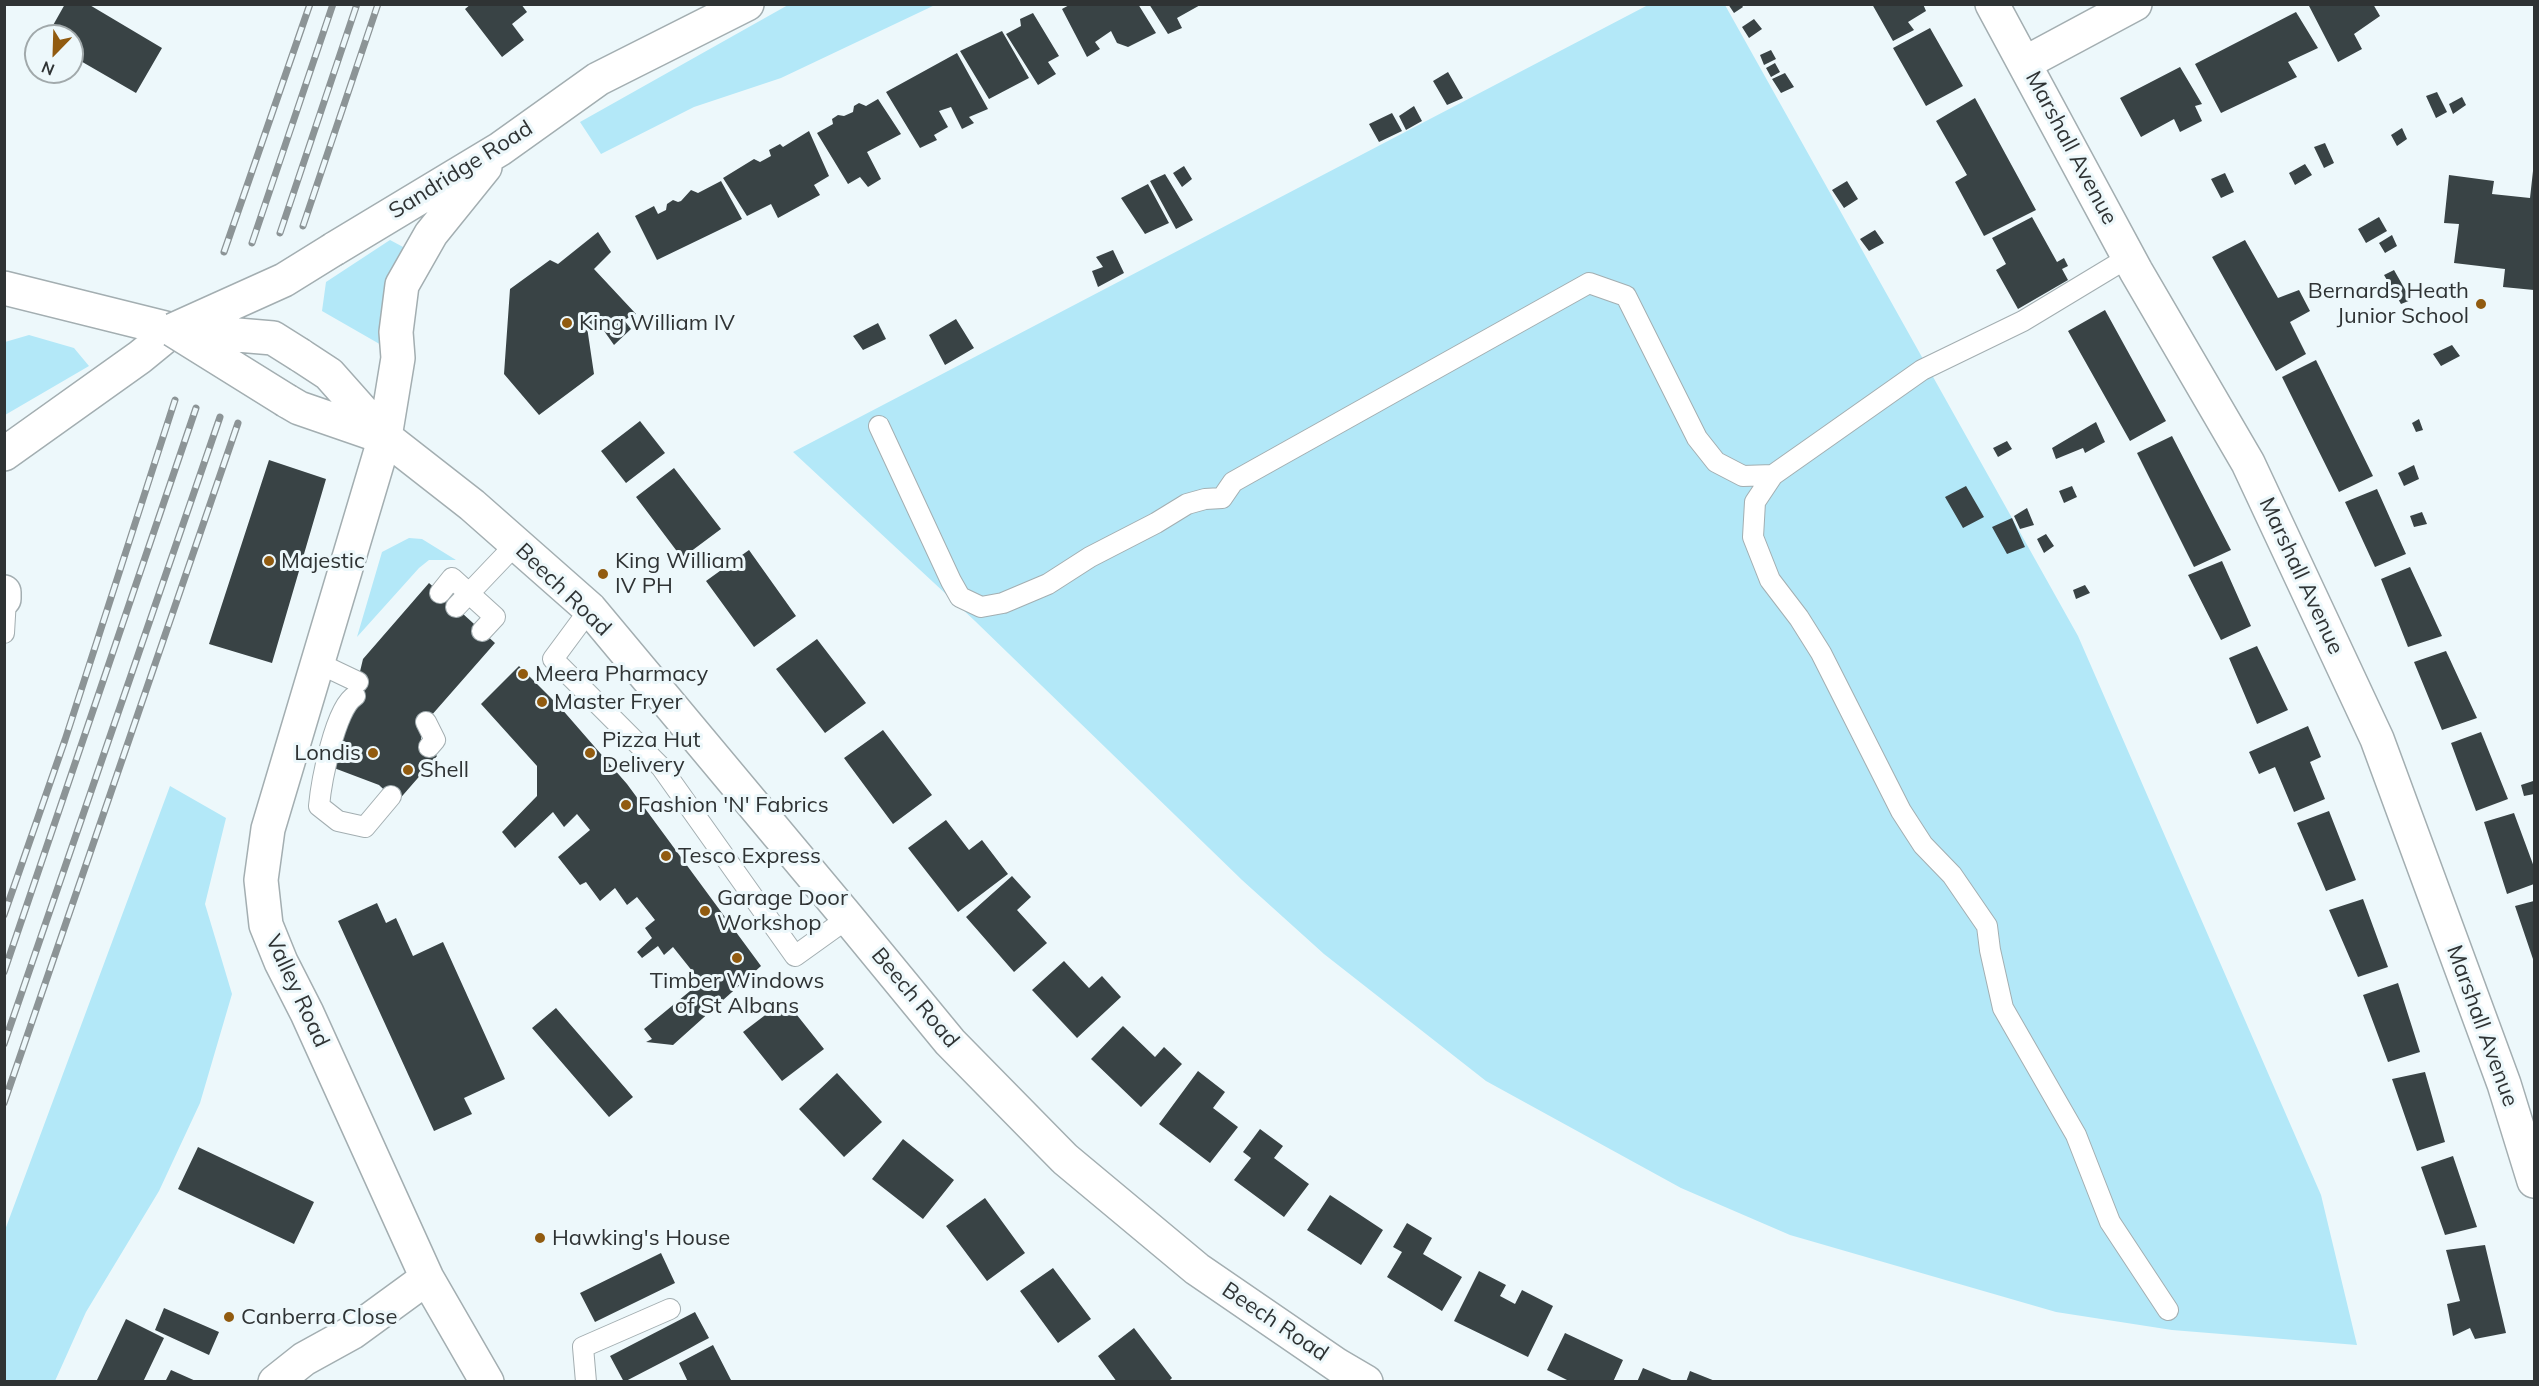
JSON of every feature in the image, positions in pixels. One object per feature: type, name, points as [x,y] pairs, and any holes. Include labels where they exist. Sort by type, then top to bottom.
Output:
[{"type":"street","name":"Sandridge Road","points":[[4,454],[140,357],[158,326],[284,280],[500,149],[598,79],[747,4]]},
{"type":"street","name":"Marshall Avenue","points":[[1992,4],[2129,257],[2248,463],[2377,739],[2504,1084],[2535,1181]]},
{"type":"street","points":[[2025,63],[2135,4]]},
{"type":"street","name":"Valley Road","points":[[486,1382],[427,1278],[312,1023],[281,962],[266,925],[261,880],[268,829],[385,437],[398,358],[396,332],[402,285],[431,234],[500,149]]},
{"type":"street","points":[[4,288],[158,326]]},
{"type":"street","name":"Beech Road","points":[[158,326],[273,338],[329,374],[385,437],[471,505],[590,609],[950,1042],[1065,1159],[1197,1269],[1337,1365],[1366,1382]]},
{"type":"street","name":"Beech Road","points":[[158,326],[299,408],[385,437]]},
{"type":"street","points":[[275,1382],[304,1359],[353,1332],[427,1278]]},
{"type":"lane","points":[[2129,257],[2023,321],[1922,370],[1773,475],[1755,502],[1753,537],[1770,580],[1799,618],[1821,653],[1901,811],[1923,844],[1952,876],[1987,926],[2003,1008],[2076,1135],[2110,1222],[2168,1310]]},
{"type":"lane","points":[[879,426],[936,553],[960,597],[981,607],[1003,603],[1048,584],[1090,557],[1187,504],[1205,499],[1222,498],[1233,482],[1249,472],[1589,283],[1626,296],[1696,438],[1716,462],[1743,476],[1773,475]]},
{"type":"lane","points":[[463,600],[516,544]]},
{"type":"lane","points":[[440,592],[452,578],[463,600],[495,616],[482,630]]},
{"type":"lane","points":[[4,633],[5,596]]},
{"type":"lane","points":[[590,609],[553,660],[661,767],[795,956],[848,918]]},
{"type":"lane","points":[[316,662],[356,689],[348,700],[338,724],[321,785],[319,806],[339,821],[365,827],[391,796]]},
{"type":"lane","points":[[426,722],[435,740],[429,747]]},
{"type":"lane","points":[[586,1382],[583,1347],[670,1309]]},
{"type":"shaded area","points":[[788,5],[935,5],[781,78],[694,107],[601,154],[580,122]]},
{"type":"shaded area","points":[[1648,5],[1725,5],[2078,636],[2321,1195],[2357,1345],[2172,1330],[2056,1312],[1790,1235],[1681,1188],[1486,1081],[1324,954],[1242,880],[975,621],[793,452]]},
{"type":"shaded area","points":[[390,240],[405,248],[383,346],[322,311],[326,282]]},
{"type":"shaded area","points":[[29,335],[74,348],[89,366],[5,415],[5,342]]},
{"type":"shaded area","points":[[409,538],[422,539],[456,560],[429,560],[419,568],[357,637],[382,552]]},
{"type":"shaded area","points":[[170,786],[226,818],[205,904],[232,994],[200,1103],[159,1191],[86,1312],[55,1381],[5,1381],[5,1230]]},
{"type":"building","points":[[65,4],[88,4],[162,48],[136,93],[84,63],[84,24],[54,24]]},
{"type":"building","points":[[471,4],[521,4],[527,12],[512,24],[524,40],[502,57],[465,9]]},
{"type":"building","points":[[1071,4],[1138,4],[1156,33],[1128,47],[1117,43],[1111,31],[1095,42],[1100,49],[1087,57],[1062,9]]},
{"type":"building","points":[[1149,4],[1202,4],[1177,18],[1182,28],[1168,34]]},
{"type":"building","points":[[1728,4],[1741,4],[1743,7],[1734,13]]},
{"type":"building","points":[[1872,4],[1923,4],[1926,11],[1908,22],[1914,30],[1893,41]]},
{"type":"building","points":[[2308,4],[2373,4],[2380,16],[2354,34],[2362,49],[2338,62]]},
{"type":"building","points":[[2296,12],[2318,48],[2288,62],[2297,77],[2221,113],[2195,64]]},
{"type":"building","points":[[1033,13],[1059,56],[1048,62],[1056,74],[1038,85],[1006,34],[1021,26],[1020,19]]},
{"type":"building","points":[[1754,19],[1762,29],[1749,38],[1742,27]]},
{"type":"building","points":[[1930,28],[1963,86],[1926,106],[1893,48]]},
{"type":"building","points":[[1002,31],[1029,78],[989,99],[960,51]]},
{"type":"building","points":[[1771,50],[1776,59],[1764,65],[1760,55]]},
{"type":"building","points":[[957,53],[988,109],[969,117],[974,123],[962,129],[951,107],[939,111],[948,127],[934,135],[937,140],[920,148],[886,92]]},
{"type":"building","points":[[1775,63],[1780,72],[1771,77],[1766,68]]},
{"type":"building","points":[[2180,67],[2202,104],[2195,106],[2202,121],[2180,132],[2174,119],[2141,137],[2120,98]]},
{"type":"building","points":[[1448,72],[1463,98],[1447,105],[1433,81]]},
{"type":"building","points":[[1785,73],[1794,87],[1781,93],[1772,79]]},
{"type":"building","points":[[2437,92],[2447,112],[2436,118],[2426,96]]},
{"type":"building","points":[[2462,97],[2466,105],[2453,114],[2449,104]]},
{"type":"building","points":[[1975,98],[2036,210],[1984,236],[1955,182],[1967,175],[1936,121]]},
{"type":"building","points":[[878,99],[901,134],[867,152],[881,179],[868,187],[860,177],[848,184],[817,133],[833,124],[832,119],[838,115],[844,116],[853,112],[854,106],[859,103],[866,106]]},
{"type":"building","points":[[1414,106],[1422,121],[1406,130],[1399,116]]},
{"type":"building","points":[[1392,113],[1402,131],[1379,142],[1369,124]]},
{"type":"building","points":[[2402,128],[2407,139],[2397,146],[2391,135]]},
{"type":"building","points":[[809,131],[829,176],[814,185],[820,195],[778,218],[771,204],[747,216],[723,178],[754,159],[760,162],[771,156],[769,150],[780,144],[783,147]]},
{"type":"building","points":[[2325,143],[2334,163],[2324,168],[2314,147]]},
{"type":"building","points":[[2305,164],[2312,175],[2295,185],[2289,173]]},
{"type":"building","points":[[1184,166],[1192,179],[1182,187],[1173,173]]},
{"type":"building","points":[[2533,171],[2534,290],[2503,287],[2505,269],[2454,263],[2459,224],[2444,223],[2449,175],[2494,181],[2492,194],[2530,198]]},
{"type":"building","points":[[2225,173],[2234,192],[2221,198],[2211,179]]},
{"type":"building","points":[[1165,174],[1193,220],[1176,229],[1150,181]]},
{"type":"building","points":[[721,181],[742,219],[657,260],[635,216],[654,206],[658,214],[666,210],[667,204],[673,200],[681,201],[691,190],[698,193]]},
{"type":"building","points":[[1847,181],[1858,199],[1844,208],[1832,190]]},
{"type":"building","points":[[1148,184],[1169,223],[1145,234],[1121,198]]},
{"type":"building","points":[[2032,217],[2057,262],[2064,258],[2068,266],[2062,269],[2068,280],[2018,309],[1996,270],[2006,264],[1992,238]]},
{"type":"building","points":[[2379,217],[2387,231],[2366,243],[2358,229]]},
{"type":"building","points":[[1875,230],[1884,243],[1869,251],[1860,239]]},
{"type":"building","name":"King William IV","points":[[598,232],[611,252],[594,269],[636,314],[624,320],[631,329],[614,345],[602,328],[587,327],[594,374],[539,415],[504,374],[510,289],[550,260],[558,264]]},
{"type":"building","points":[[2392,235],[2397,246],[2385,253],[2379,243]]},
{"type":"building","points":[[2245,240],[2278,298],[2299,290],[2310,311],[2290,322],[2306,354],[2276,371],[2212,257]]},
{"type":"building","points":[[1113,250],[1124,273],[1098,287],[1092,271],[1103,267],[1096,257]]},
{"type":"building","points":[[2394,270],[2411,300],[2401,304],[2384,275]]},
{"type":"building","points":[[2105,310],[2166,421],[2130,441],[2068,331]]},
{"type":"building","points":[[956,319],[974,348],[945,365],[929,335]]},
{"type":"building","points":[[878,323],[886,339],[863,350],[853,336]]},
{"type":"building","points":[[2452,345],[2460,356],[2441,366],[2433,354]]},
{"type":"building","points":[[2316,360],[2373,476],[2339,492],[2282,377]]},
{"type":"building","points":[[2419,419],[2423,430],[2416,432],[2412,423]]},
{"type":"building","points":[[640,421],[665,453],[626,483],[601,451]]},
{"type":"building","points":[[2096,422],[2105,442],[2085,453],[2083,448],[2056,459],[2052,448]]},
{"type":"building","points":[[2172,436],[2231,550],[2194,567],[2137,453]]},
{"type":"building","points":[[2007,441],[2012,449],[1998,457],[1993,448]]},
{"type":"building","name":"Majestic","points":[[269,460],[326,479],[272,663],[209,644]]},
{"type":"building","points":[[2414,465],[2419,479],[2404,486],[2398,473]]},
{"type":"building","points":[[674,468],[721,529],[682,558],[636,497]]},
{"type":"building","points":[[1966,486],[1984,517],[1963,528],[1945,497]]},
{"type":"building","points":[[2072,486],[2077,497],[2064,503],[2059,491]]},
{"type":"building","points":[[2377,489],[2406,554],[2375,567],[2345,502]]},
{"type":"building","points":[[2027,508],[2034,525],[2020,529],[2014,516]]},
{"type":"building","points":[[2422,512],[2427,524],[2414,527],[2410,516]]},
{"type":"building","points":[[2012,518],[2025,547],[2007,554],[1992,527]]},
{"type":"building","points":[[2046,534],[2054,546],[2044,553],[2037,539]]},
{"type":"building","points":[[749,550],[796,616],[754,647],[706,581]]},
{"type":"building","points":[[2222,561],[2251,626],[2221,640],[2188,575]]},
{"type":"building","points":[[2410,567],[2442,636],[2408,647],[2381,579]]},
{"type":"building","name":"Shell","points":[[429,583],[495,643],[423,725],[421,739],[437,756],[397,802],[379,785],[334,768],[363,659]]},
{"type":"building","points":[[2085,585],[2090,593],[2076,599],[2073,590]]},
{"type":"building","points":[[817,639],[866,703],[825,733],[776,669]]},
{"type":"building","points":[[2257,646],[2288,710],[2257,724],[2229,658]]},
{"type":"building","points":[[2446,651],[2477,718],[2442,730],[2414,662]]},
{"type":"building","points":[[519,666],[560,707],[627,784],[761,966],[673,1045],[646,1042],[652,1039],[644,1029],[701,982],[673,947],[664,955],[658,946],[642,958],[637,952],[652,938],[645,928],[655,920],[637,897],[627,905],[615,888],[600,901],[586,882],[580,885],[558,857],[590,830],[577,814],[564,827],[553,812],[515,848],[502,832],[537,796],[537,766],[481,704]]},
{"type":"building","points":[[2308,726],[2321,757],[2310,762],[2325,799],[2294,812],[2275,767],[2259,774],[2249,752]]},
{"type":"building","points":[[883,730],[932,795],[893,824],[844,758]]},
{"type":"building","points":[[2481,732],[2508,799],[2476,811],[2451,743]]},
{"type":"building","points":[[2533,781],[2534,794],[2524,796],[2521,785]]},
{"type":"building","points":[[2329,811],[2356,880],[2326,891],[2297,823]]},
{"type":"building","points":[[2514,813],[2534,867],[2534,884],[2507,894],[2484,822]]},
{"type":"building","points":[[946,820],[969,850],[982,840],[1008,874],[958,912],[908,848]]},
{"type":"building","points":[[1012,876],[1031,897],[1017,910],[1047,943],[1014,972],[966,917]]},
{"type":"building","points":[[2363,899],[2388,967],[2358,977],[2329,910]]},
{"type":"building","points":[[2534,901],[2534,962],[2515,906]]},
{"type":"building","points":[[377,903],[386,923],[396,918],[413,956],[443,942],[505,1079],[464,1098],[472,1114],[434,1131],[338,921]]},
{"type":"building","points":[[1064,961],[1089,988],[1102,976],[1121,997],[1077,1038],[1032,990]]},
{"type":"building","points":[[2398,983],[2420,1052],[2388,1062],[2363,995]]},
{"type":"building","points":[[785,1000],[824,1049],[782,1081],[743,1032]]},
{"type":"building","points":[[556,1008],[633,1097],[609,1117],[532,1028]]},
{"type":"building","points":[[1123,1026],[1155,1057],[1164,1047],[1182,1064],[1141,1107],[1091,1059]]},
{"type":"building","points":[[1198,1071],[1225,1092],[1213,1108],[1238,1127],[1210,1163],[1159,1124]]},
{"type":"building","points":[[2425,1072],[2445,1142],[2417,1151],[2392,1079]]},
{"type":"building","points":[[837,1073],[882,1122],[844,1157],[799,1109]]},
{"type":"building","points":[[1260,1129],[1283,1146],[1274,1158],[1309,1184],[1284,1217],[1234,1180],[1251,1158],[1243,1152]]},
{"type":"building","points":[[903,1139],[954,1180],[923,1219],[872,1179]]},
{"type":"building","points":[[198,1147],[314,1202],[294,1244],[178,1189]]},
{"type":"building","points":[[2453,1156],[2477,1227],[2445,1235],[2421,1167]]},
{"type":"building","points":[[1330,1195],[1383,1230],[1361,1265],[1307,1230]]},
{"type":"building","points":[[985,1198],[1025,1253],[987,1281],[946,1226]]},
{"type":"building","points":[[1407,1223],[1432,1238],[1423,1254],[1462,1277],[1442,1311],[1387,1277],[1402,1252],[1393,1247]]},
{"type":"building","points":[[2485,1245],[2506,1333],[2475,1339],[2470,1328],[2453,1336],[2447,1304],[2460,1301],[2446,1250]]},
{"type":"building","points":[[661,1253],[675,1283],[595,1322],[580,1293]]},
{"type":"building","points":[[1053,1268],[1091,1319],[1058,1343],[1020,1291]]},
{"type":"building","points":[[1479,1271],[1506,1285],[1500,1296],[1515,1304],[1522,1290],[1553,1306],[1528,1357],[1454,1321]]},
{"type":"building","points":[[164,1308],[219,1332],[209,1355],[155,1330]]},
{"type":"building","points":[[695,1312],[709,1338],[624,1382],[610,1356]]},
{"type":"building","points":[[126,1319],[164,1338],[143,1382],[96,1382]]},
{"type":"building","points":[[1134,1328],[1172,1378],[1168,1382],[1117,1382],[1098,1356]]},
{"type":"building","points":[[1565,1333],[1623,1360],[1613,1382],[1571,1382],[1547,1370]]},
{"type":"building","points":[[713,1345],[732,1382],[688,1382],[679,1363]]},
{"type":"building","points":[[1643,1368],[1674,1381],[1674,1382],[1637,1382]]},
{"type":"building","points":[[171,1370],[198,1382],[165,1382]]},
{"type":"building","points":[[1690,1371],[1715,1381],[1715,1382],[1686,1382]]},
{"type":"railway","points":[[224,252],[310,4]]},
{"type":"railway","points":[[252,243],[333,4]]},
{"type":"railway","points":[[280,233],[357,4]]},
{"type":"railway","points":[[303,226],[378,4]]},
{"type":"railway","points":[[4,915],[65,740],[175,400]]},
{"type":"railway","points":[[4,972],[196,408]]},
{"type":"railway","points":[[4,1044],[220,417]]},
{"type":"railway","points":[[4,1103],[238,423]]},
{"type":"place","name":"Bernards Heath Junior School","points":[[2481,304]]},
{"type":"place","name":"King William IV","points":[[567,323]]},
{"type":"place","name":"Majestic","points":[[269,561]]},
{"type":"place","name":"King William IV PH","points":[[603,574]]},
{"type":"place","name":"Meera Pharmacy","points":[[523,674]]},
{"type":"place","name":"Master Fryer","points":[[542,702]]},
{"type":"place","name":"Londis","points":[[373,753]]},
{"type":"place","name":"Pizza Hut Delivery","points":[[590,753]]},
{"type":"place","name":"Shell","points":[[408,770]]},
{"type":"place","name":"Fashion 'N' Fabrics","points":[[626,805]]},
{"type":"place","name":"Tesco Express","points":[[666,856]]},
{"type":"place","name":"Garage Door Workshop","points":[[705,911]]},
{"type":"place","name":"Timber Windows of St Albans","points":[[737,958]]},
{"type":"place","name":"Hawking's House","points":[[540,1238]]},
{"type":"place","name":"Canberra Close","points":[[229,1317]]}]
